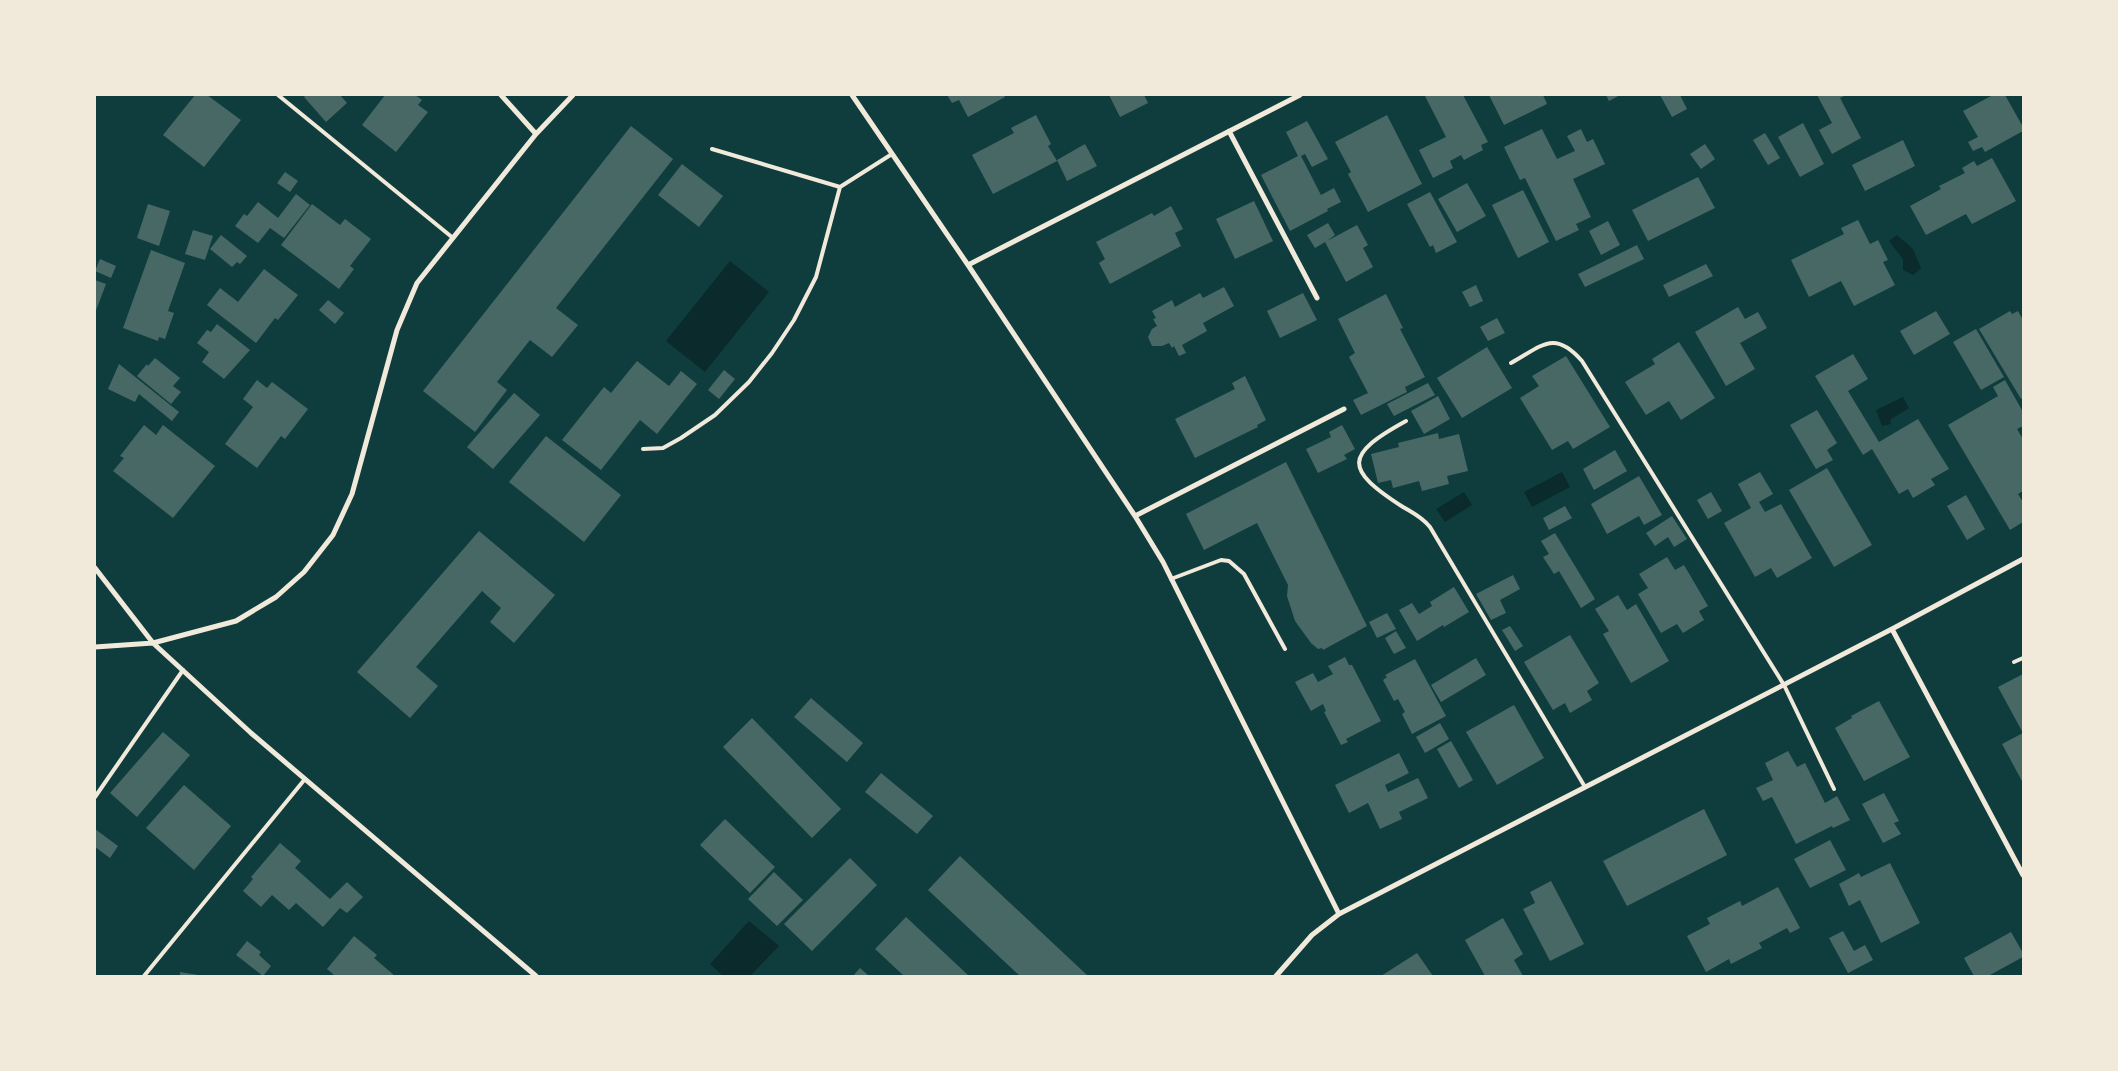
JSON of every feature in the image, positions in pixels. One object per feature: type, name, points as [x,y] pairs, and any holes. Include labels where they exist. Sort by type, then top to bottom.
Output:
[{"type":"street","points":[[502,95],[536,134]]},
{"type":"street","points":[[95,647],[153,643],[236,621],[276,597],[304,572],[333,535],[352,494],[397,330],[417,283],[536,134],[573,95]]},
{"type":"street","points":[[852,95],[1135,516],[1171,579],[1339,914]]},
{"type":"street","points":[[968,265],[1300,95]]},
{"type":"street","points":[[1229,131],[1317,298]]},
{"type":"street","points":[[1135,516],[1344,409]]},
{"type":"street","points":[[1276,976],[1312,934],[1339,914],[2023,560]]},
{"type":"street","points":[[95,568],[153,643],[251,733],[536,976]]},
{"type":"street","points":[[1892,629],[2023,875]]},
{"type":"lane","points":[[278,95],[453,238]]},
{"type":"lane","points":[[712,149],[840,187]]},
{"type":"lane","points":[[644,449],[663,448],[681,438],[715,415],[750,382],[794,320],[816,277],[840,187],[892,154]]},
{"type":"lane","points":[[1511,363],[1547,344],[1555,342],[1571,349],[1582,362],[1784,685],[1834,789]]},
{"type":"lane","points":[[1406,421],[1372,442],[1358,460],[1358,469],[1374,488],[1422,518],[1430,527],[1585,787]]},
{"type":"lane","points":[[1171,579],[1221,560],[1229,561],[1244,574],[1285,649]]},
{"type":"lane","points":[[2014,662],[2023,658]]},
{"type":"lane","points":[[95,797],[183,670]]},
{"type":"lane","points":[[144,976],[305,779]]},
{"type":"water","points":[[1897,235],[1913,249],[1921,268],[1913,275],[1903,270],[1903,259],[1889,241]]},
{"type":"water","points":[[730,261],[769,292],[705,372],[666,341]]},
{"type":"water","points":[[1903,397],[1909,408],[1890,420],[1891,424],[1882,426],[1876,410]]},
{"type":"water","points":[[1562,472],[1570,487],[1532,507],[1524,492]]},
{"type":"water","points":[[1464,492],[1472,505],[1445,522],[1436,509]]},
{"type":"water","points":[[749,921],[779,946],[750,976],[723,976],[710,964]]},
{"type":"building","points":[[195,95],[207,95],[241,120],[204,167],[163,135]]},
{"type":"building","points":[[306,95],[340,95],[347,103],[326,122],[304,97]]},
{"type":"building","points":[[385,95],[415,95],[422,100],[418,105],[428,112],[396,152],[362,125]]},
{"type":"building","points":[[947,95],[1004,95],[1005,97],[968,117],[959,100],[952,103]]},
{"type":"building","points":[[1109,95],[1144,95],[1148,103],[1120,117]]},
{"type":"building","points":[[1463,95],[1488,142],[1481,145],[1483,150],[1464,160],[1461,155],[1450,161],[1453,168],[1433,178],[1419,150],[1446,137],[1425,96]]},
{"type":"building","points":[[1489,95],[1543,95],[1547,104],[1504,125]]},
{"type":"building","points":[[1606,95],[1620,95],[1609,101]]},
{"type":"building","points":[[1660,95],[1680,95],[1687,109],[1672,117]]},
{"type":"building","points":[[1817,95],[1846,95],[1840,98],[1861,138],[1832,154],[1819,130],[1832,123]]},
{"type":"building","points":[[1993,95],[2005,95],[2023,127],[2023,131],[1985,152],[1982,147],[1973,151],[1968,142],[1978,137],[1963,111]]},
{"type":"building","points":[[1036,115],[1051,144],[1048,146],[1057,161],[993,194],[972,155],[1014,133],[1011,128]]},
{"type":"building","points":[[1387,115],[1422,184],[1368,212],[1348,174],[1351,172],[1335,142]]},
{"type":"building","points":[[1307,121],[1328,159],[1312,167],[1305,154],[1301,156],[1321,195],[1334,188],[1341,202],[1290,231],[1261,175],[1298,156],[1286,132]]},
{"type":"building","points":[[1803,123],[1824,164],[1800,177],[1778,137]]},
{"type":"building","points":[[631,126],[673,159],[556,308],[578,325],[552,357],[530,340],[497,382],[507,390],[475,432],[423,391]]},
{"type":"building","points":[[1542,129],[1557,159],[1575,151],[1567,136],[1581,129],[1587,142],[1593,139],[1605,164],[1573,179],[1591,217],[1576,224],[1579,230],[1556,241],[1525,178],[1520,180],[1504,147]]},
{"type":"building","points":[[1765,133],[1780,158],[1768,165],[1753,140]]},
{"type":"building","points":[[1903,140],[1915,166],[1865,191],[1852,165]]},
{"type":"building","points":[[1085,144],[1097,166],[1067,181],[1057,160]]},
{"type":"building","points":[[1705,144],[1715,159],[1701,169],[1690,154]]},
{"type":"building","points":[[1992,158],[2016,201],[1972,224],[1966,214],[1926,235],[1910,206],[1941,189],[1939,186],[1965,173],[1962,168],[1974,161],[1977,166]]},
{"type":"building","points":[[682,164],[723,196],[699,227],[658,195]]},
{"type":"building","points":[[285,172],[298,181],[290,192],[277,183]]},
{"type":"building","points":[[1698,177],[1715,208],[1648,241],[1632,210]]},
{"type":"building","points":[[1467,183],[1486,216],[1457,232],[1438,199]]},
{"type":"building","points":[[1523,190],[1549,242],[1518,258],[1492,205]]},
{"type":"building","points":[[1430,192],[1457,242],[1436,253],[1433,245],[1430,247],[1407,204]]},
{"type":"building","points":[[296,194],[310,205],[284,238],[270,228],[258,243],[235,226],[244,214],[247,216],[258,202],[278,218]]},
{"type":"building","points":[[1254,201],[1273,241],[1235,259],[1216,219]]},
{"type":"building","points":[[148,204],[170,211],[159,246],[137,238]]},
{"type":"building","points":[[312,204],[340,225],[345,219],[371,239],[350,266],[354,269],[339,289],[281,245]]},
{"type":"building","points":[[1171,206],[1183,229],[1175,233],[1181,246],[1110,284],[1099,263],[1105,259],[1096,242],[1152,213],[1154,216]]},
{"type":"building","points":[[1858,220],[1870,244],[1878,240],[1888,260],[1883,262],[1895,285],[1854,306],[1841,281],[1809,297],[1791,260],[1844,234],[1841,228]]},
{"type":"building","points":[[1608,221],[1620,245],[1601,255],[1589,231]]},
{"type":"building","points":[[1328,223],[1335,235],[1327,241],[1357,225],[1368,245],[1363,248],[1373,267],[1346,282],[1325,242],[1315,248],[1307,235]]},
{"type":"building","points":[[193,230],[213,236],[205,260],[185,254]]},
{"type":"building","points":[[221,235],[247,256],[240,264],[237,262],[232,267],[210,249]]},
{"type":"building","points":[[1637,245],[1644,259],[1585,287],[1578,274]]},
{"type":"building","points":[[151,250],[185,263],[168,311],[174,313],[165,339],[159,337],[158,341],[123,328]]},
{"type":"building","points":[[100,259],[116,266],[111,278],[95,271]]},
{"type":"building","points":[[1706,264],[1713,276],[1669,297],[1663,285]]},
{"type":"building","points":[[264,269],[298,295],[278,320],[275,318],[256,343],[207,305],[220,288],[238,302]]},
{"type":"building","points":[[95,280],[106,284],[95,313]]},
{"type":"building","points":[[1476,285],[1483,301],[1470,307],[1462,292]]},
{"type":"building","points":[[1224,287],[1234,306],[1203,323],[1207,331],[1182,345],[1186,353],[1179,356],[1174,346],[1172,348],[1169,343],[1162,346],[1152,346],[1148,337],[1152,329],[1157,326],[1153,319],[1156,318],[1152,311],[1172,300],[1175,307],[1200,293],[1203,298]]},
{"type":"building","points":[[1303,293],[1317,320],[1280,338],[1267,311]]},
{"type":"building","points":[[1386,294],[1403,328],[1400,329],[1425,377],[1405,387],[1407,392],[1361,415],[1353,400],[1368,393],[1349,357],[1355,353],[1338,319]]},
{"type":"building","points":[[328,300],[344,313],[335,324],[319,310]]},
{"type":"building","points":[[1738,307],[1745,319],[1758,312],[1767,328],[1740,343],[1755,369],[1726,386],[1695,332]]},
{"type":"building","points":[[1936,311],[1950,334],[1914,355],[1900,331]]},
{"type":"building","points":[[2010,311],[2012,314],[2018,311],[2023,320],[2023,398],[2021,399],[1979,329]]},
{"type":"building","points":[[1497,318],[1505,333],[1488,341],[1480,327]]},
{"type":"building","points":[[217,324],[250,350],[224,379],[202,362],[209,352],[197,343],[207,330],[211,332]]},
{"type":"building","points":[[1976,329],[2004,377],[1981,390],[1953,342]]},
{"type":"building","points":[[1679,342],[1715,398],[1681,420],[1669,401],[1646,415],[1625,382],[1655,364],[1652,359]]},
{"type":"building","points":[[1487,347],[1512,388],[1462,418],[1437,378]]},
{"type":"building","points":[[1853,354],[1868,379],[1848,391],[1879,442],[1918,419],[1949,469],[1931,479],[1935,485],[1913,498],[1908,489],[1899,494],[1872,449],[1863,455],[1815,376]]},
{"type":"building","points":[[1566,356],[1610,427],[1573,449],[1568,441],[1552,450],[1520,398],[1539,386],[1532,376]]},
{"type":"building","points":[[155,358],[180,378],[173,386],[181,392],[171,404],[137,376]]},
{"type":"building","points":[[637,361],[669,386],[681,371],[697,384],[657,434],[640,420],[601,470],[562,440],[604,387],[611,393]]},
{"type":"building","points":[[119,364],[179,412],[172,421],[139,394],[135,402],[108,389]]},
{"type":"building","points":[[724,370],[735,379],[719,399],[708,390]]},
{"type":"building","points":[[1245,376],[1266,420],[1257,425],[1258,427],[1195,458],[1175,419],[1235,389],[1232,383]]},
{"type":"building","points":[[257,380],[267,388],[272,382],[308,409],[285,439],[281,436],[257,468],[225,444],[253,407],[243,399]]},
{"type":"building","points":[[2005,380],[2023,412],[2023,426],[2017,429],[2023,439],[2023,491],[2018,494],[2023,502],[2023,522],[2010,530],[1948,425],[1998,396],[1993,387]]},
{"type":"building","points":[[1428,383],[1435,395],[1394,416],[1387,404]]},
{"type":"building","points":[[514,393],[540,415],[493,469],[467,447]]},
{"type":"building","points":[[1438,396],[1450,419],[1424,434],[1411,411]]},
{"type":"building","points":[[1817,410],[1837,443],[1827,450],[1833,460],[1816,469],[1790,425]]},
{"type":"building","points":[[144,425],[156,435],[163,425],[215,466],[173,518],[113,471],[124,458],[120,456]]},
{"type":"building","points":[[1342,425],[1355,449],[1344,455],[1347,459],[1318,473],[1306,449],[1331,437],[1329,432]]},
{"type":"building","points":[[1438,433],[1439,439],[1459,434],[1468,471],[1447,476],[1449,484],[1422,491],[1419,481],[1393,488],[1391,480],[1378,483],[1371,454],[1399,447],[1398,443]]},
{"type":"building","points":[[546,436],[621,495],[584,542],[509,482]]},
{"type":"building","points":[[1615,450],[1627,471],[1594,490],[1583,469]]},
{"type":"building","points":[[1286,462],[1367,626],[1323,650],[1322,648],[1318,649],[1311,643],[1295,621],[1287,596],[1288,585],[1257,523],[1204,550],[1186,514]]},
{"type":"building","points":[[1827,468],[1872,545],[1834,567],[1789,490]]},
{"type":"building","points":[[1760,472],[1773,494],[1759,502],[1765,512],[1781,504],[1812,558],[1777,578],[1771,568],[1755,577],[1724,523],[1751,508],[1738,484]]},
{"type":"building","points":[[1639,476],[1662,515],[1644,525],[1639,516],[1607,534],[1591,504]]},
{"type":"building","points":[[1711,492],[1722,511],[1708,519],[1697,500]]},
{"type":"building","points":[[1966,495],[1985,529],[1967,540],[1947,506]]},
{"type":"building","points":[[1565,506],[1572,518],[1549,530],[1543,518]]},
{"type":"building","points":[[1672,516],[1687,539],[1674,547],[1668,537],[1655,546],[1646,533]]},
{"type":"building","points":[[479,531],[555,595],[514,643],[490,622],[501,608],[482,591],[416,667],[438,686],[410,718],[357,672]]},
{"type":"building","points":[[1555,533],[1595,599],[1581,608],[1559,571],[1554,574],[1543,557],[1549,554],[1541,541]]},
{"type":"building","points":[[1667,557],[1675,570],[1684,565],[1708,606],[1699,611],[1704,620],[1683,633],[1677,624],[1661,633],[1638,594],[1648,588],[1639,574]]},
{"type":"building","points":[[1513,575],[1520,589],[1500,600],[1506,613],[1491,620],[1476,594]]},
{"type":"building","points":[[1454,587],[1469,612],[1417,641],[1399,610],[1412,603],[1419,614],[1432,606],[1430,602]]},
{"type":"building","points":[[1618,595],[1627,610],[1636,604],[1669,661],[1631,683],[1603,634],[1609,631],[1595,609]]},
{"type":"building","points":[[1387,613],[1396,629],[1377,638],[1369,622]]},
{"type":"building","points":[[1510,626],[1523,646],[1515,651],[1502,630]]},
{"type":"building","points":[[1396,631],[1406,648],[1394,654],[1385,638]]},
{"type":"building","points":[[1570,635],[1599,683],[1587,691],[1592,700],[1570,713],[1565,703],[1553,710],[1524,662]]},
{"type":"building","points":[[1345,657],[1349,665],[1352,665],[1381,721],[1346,739],[1348,742],[1341,745],[1324,712],[1326,711],[1323,704],[1311,711],[1295,682],[1313,673],[1318,682],[1333,674],[1328,666]]},
{"type":"building","points":[[1476,658],[1486,675],[1441,702],[1431,685]]},
{"type":"building","points":[[1415,659],[1446,716],[1412,734],[1402,714],[1405,712],[1398,699],[1394,701],[1383,680],[1387,677],[1385,675]]},
{"type":"building","points":[[2023,674],[2023,733],[1998,687]]},
{"type":"building","points":[[811,698],[863,743],[847,762],[794,717]]},
{"type":"building","points":[[1879,701],[1910,757],[1864,781],[1835,728],[1852,718],[1851,716]]},
{"type":"building","points":[[1514,705],[1544,758],[1497,785],[1466,732]]},
{"type":"building","points":[[752,718],[841,809],[812,838],[723,747]]},
{"type":"building","points":[[1440,723],[1449,739],[1425,753],[1416,737]]},
{"type":"building","points":[[163,732],[190,755],[137,817],[110,793]]},
{"type":"building","points":[[2023,733],[2023,783],[2002,744]]},
{"type":"building","points":[[1451,741],[1473,780],[1459,788],[1437,749]]},
{"type":"building","points":[[1788,751],[1797,767],[1805,763],[1825,803],[1837,796],[1850,820],[1833,828],[1832,826],[1796,844],[1772,797],[1763,801],[1756,788],[1773,780],[1765,763]]},
{"type":"building","points":[[1399,753],[1409,773],[1385,785],[1388,792],[1418,778],[1428,798],[1399,812],[1402,819],[1380,829],[1368,803],[1349,813],[1335,785]]},
{"type":"building","points":[[881,773],[933,816],[917,834],[865,792]]},
{"type":"building","points":[[184,785],[231,826],[194,870],[146,828]]},
{"type":"building","points":[[1884,793],[1899,821],[1894,823],[1901,834],[1883,843],[1862,804]]},
{"type":"building","points":[[1704,809],[1727,855],[1627,906],[1603,861]]},
{"type":"building","points":[[725,819],[775,867],[750,893],[700,845]]},
{"type":"building","points":[[95,829],[118,846],[110,858],[95,847]]},
{"type":"building","points":[[1830,840],[1846,870],[1810,888],[1794,859]]},
{"type":"building","points":[[280,843],[301,861],[295,868],[330,899],[347,882],[363,897],[347,913],[340,908],[323,927],[296,903],[289,910],[272,895],[261,907],[243,891],[253,879],[251,877]]},
{"type":"building","points":[[960,856],[1088,976],[1020,976],[928,890]]},
{"type":"building","points":[[850,858],[877,885],[812,951],[784,924]]},
{"type":"building","points":[[1890,863],[1920,923],[1881,943],[1860,900],[1849,906],[1839,884],[1859,873],[1861,877]]},
{"type":"building","points":[[774,872],[803,900],[777,926],[748,899]]},
{"type":"building","points":[[1551,881],[1584,944],[1550,961],[1523,909],[1535,903],[1530,892]]},
{"type":"building","points":[[1778,887],[1800,928],[1790,933],[1787,928],[1759,943],[1762,948],[1731,964],[1729,959],[1706,972],[1687,936],[1710,924],[1707,918],[1740,901],[1742,906]]},
{"type":"building","points":[[906,917],[969,976],[904,976],[875,949]]},
{"type":"building","points":[[1503,918],[1523,954],[1514,960],[1523,976],[1485,976],[1465,940]]},
{"type":"building","points":[[1843,931],[1854,951],[1865,945],[1873,960],[1848,973],[1829,938]]},
{"type":"building","points":[[2011,932],[2023,953],[2023,957],[1988,976],[1974,976],[1964,958]]},
{"type":"building","points":[[354,936],[377,955],[374,958],[395,976],[335,976],[327,969]]},
{"type":"building","points":[[247,941],[261,952],[259,955],[271,966],[263,976],[236,955]]},
{"type":"building","points":[[1417,953],[1433,976],[1381,976]]},
{"type":"building","points":[[860,968],[869,976],[853,976]]},
{"type":"building","points":[[180,972],[198,975],[198,976],[180,976]]}]
